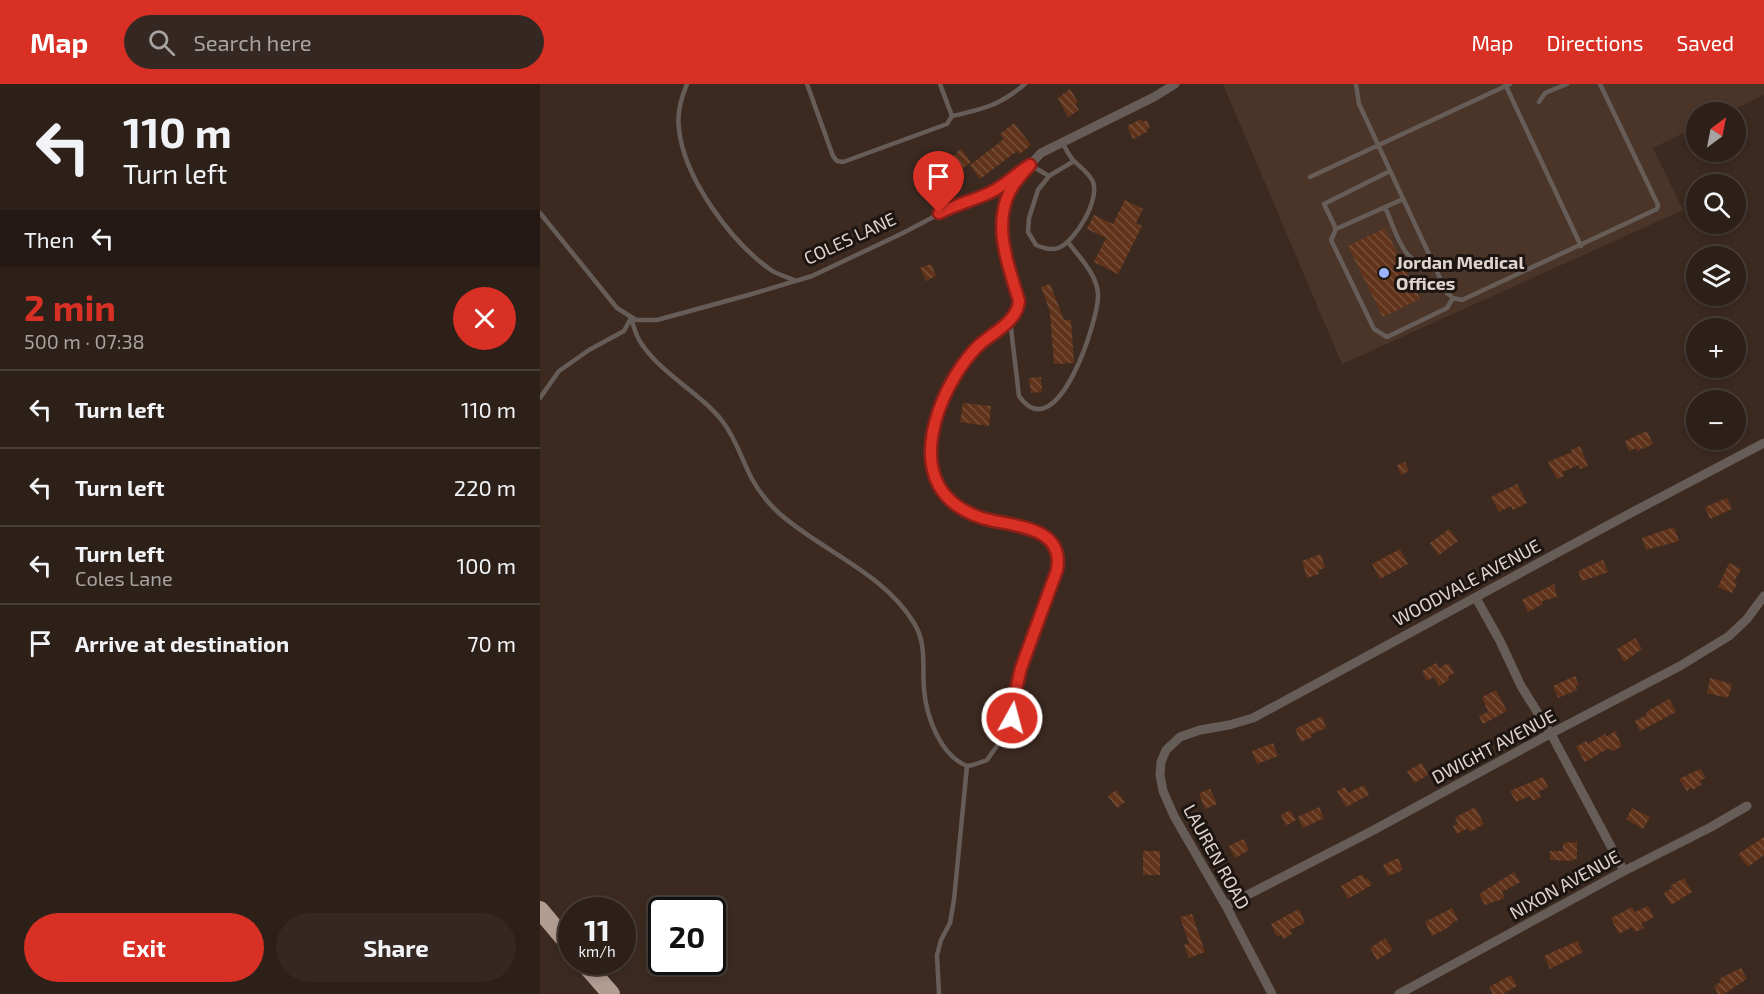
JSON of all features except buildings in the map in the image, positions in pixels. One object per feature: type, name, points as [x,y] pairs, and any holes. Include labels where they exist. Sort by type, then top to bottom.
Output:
[{"type":"highway","points":[[540,910],[558,931]]},
{"type":"highway","points":[[594,975],[611,994]]},
{"type":"street","name":"COLES LANE","points":[[1030,165],[1041,153],[1155,98],[1175,84]]},
{"type":"street","name":"WOODVALE AVENUE","points":[[1181,736],[1253,718],[1636,509],[1764,443]]},
{"type":"street","name":"DWIGHT AVENUE","points":[[1226,906],[1607,706],[1716,645],[1747,619],[1764,596]]},
{"type":"street","points":[[1476,598],[1521,686],[1551,734],[1624,871]]},
{"type":"street","name":"LAUREN ROAD","points":[[1181,736],[1169,745],[1163,756],[1160,768],[1161,783],[1174,816],[1226,906],[1272,994]]},
{"type":"street","name":"NIXON AVENUE","points":[[1399,994],[1747,806]]},
{"type":"lane","points":[[687,84],[678,128],[688,164],[711,207],[727,229],[772,271],[796,281]]},
{"type":"lane","points":[[807,84],[837,161],[843,162],[947,124],[952,116],[994,105],[1005,100],[1025,84]]},
{"type":"lane","points":[[940,84],[952,116]]},
{"type":"lane","points":[[1356,84],[1355,90],[1359,104],[1447,293],[1453,298],[1462,300],[1657,209],[1658,205],[1600,84]]},
{"type":"lane","points":[[1539,102],[1545,93],[1567,84]]},
{"type":"lane","points":[[1310,177],[1507,85],[1581,246]]},
{"type":"lane","points":[[1062,142],[1093,182],[1092,203],[1077,232],[1068,242],[1058,249],[1047,249],[1036,245],[1029,232],[1032,207],[1038,190],[1049,176],[1074,160]]},
{"type":"lane","points":[[540,213],[617,309],[631,318],[636,335],[644,347],[726,426],[755,486],[773,507],[796,527],[877,584],[907,613],[918,630],[922,643],[924,694],[933,723],[946,750],[966,766],[987,760],[1008,729],[1021,668],[1059,562],[1056,547],[1045,536],[1012,524],[983,518],[958,507],[944,493],[938,485],[933,468],[931,450],[933,433],[941,404],[963,364],[976,348],[1010,320],[1018,309],[1019,303],[1005,256],[1004,215],[1009,192],[1030,165],[1049,176]]},
{"type":"lane","name":"COLES LANE","points":[[631,318],[641,321],[657,320],[796,281],[852,258],[958,204],[987,194],[1006,184],[1030,165]]},
{"type":"lane","points":[[1336,229],[1324,204],[1390,171]]},
{"type":"lane","points":[[1403,199],[1336,229],[1331,240],[1352,286],[1374,329],[1387,337],[1447,308],[1453,298]]},
{"type":"lane","points":[[1384,207],[1408,257],[1423,267],[1436,270]]},
{"type":"lane","points":[[1010,320],[1019,396],[1024,404],[1035,408],[1045,408],[1053,404],[1069,385],[1090,327],[1098,295],[1095,281],[1068,242]]},
{"type":"lane","points":[[540,398],[559,371],[589,350],[624,332],[631,318]]},
{"type":"lane","points":[[939,994],[937,955],[941,940],[950,923],[954,900],[966,766]]},
{"type":"shaded area","points":[[1223,84],[1764,84],[1764,95],[1746,104],[1686,102],[1686,132],[1653,148],[1683,210],[1342,364]]},
{"type":"place","name":"Jordan Medical Offices","points":[[1384,273]]},
{"type":"route","points":[[939,213],[1006,184],[1030,165],[1009,192],[1004,215],[1005,256],[1019,301],[1018,309],[1010,320],[976,348],[958,372],[941,404],[931,450],[938,485],[950,501],[966,512],[1029,529],[1050,539],[1056,547],[1059,562],[1057,570],[1021,668],[1012,718]]}]
